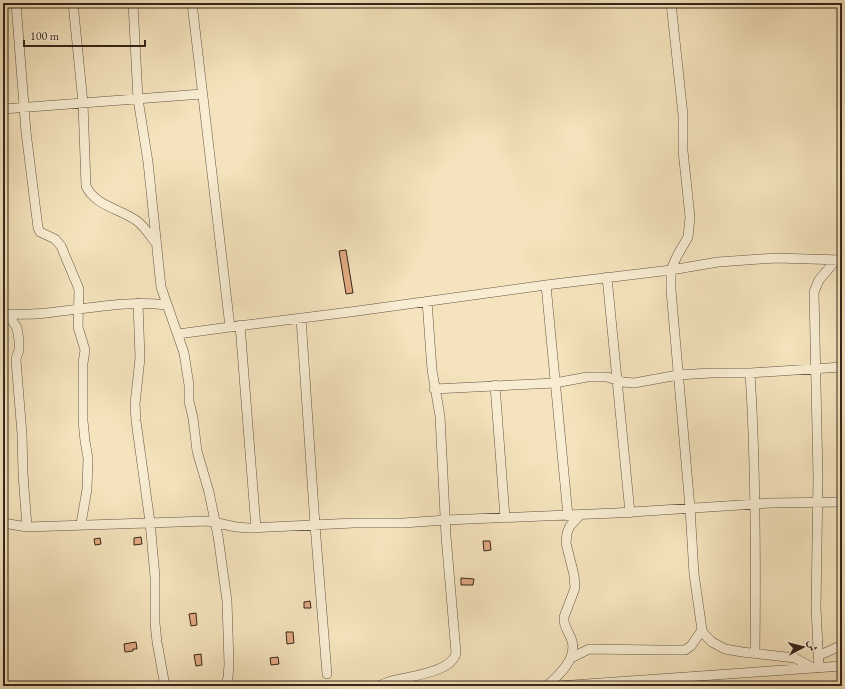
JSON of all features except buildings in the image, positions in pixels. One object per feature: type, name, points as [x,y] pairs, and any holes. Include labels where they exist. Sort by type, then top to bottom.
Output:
[{"type":"street","points":[[16,3],[24,108],[38,228],[40,232],[55,239],[62,246],[80,289],[78,327],[84,350],[83,421],[84,440],[88,458],[87,490],[81,524]]},
{"type":"street","points":[[73,3],[83,103],[86,186],[89,192],[96,199],[138,222],[156,243]]},
{"type":"street","points":[[133,3],[138,99],[148,162],[161,287],[166,305],[182,344],[186,363],[189,401],[193,418],[197,451],[216,522],[227,601],[229,664],[228,678],[225,686]]},
{"type":"street","points":[[192,3],[230,326]]},
{"type":"street","points":[[671,3],[683,115],[683,151],[690,217],[688,237],[671,270],[671,290],[694,567],[702,630],[712,642],[725,648],[795,658],[816,668]]},
{"type":"street","points":[[3,109],[202,94]]},
{"type":"street","points":[[178,334],[230,326],[671,270],[718,262],[768,258],[839,260]]},
{"type":"street","points":[[816,668],[818,656],[816,608],[818,502],[814,292],[819,280],[839,260]]},
{"type":"street","points":[[608,277],[630,512]]},
{"type":"street","points":[[546,285],[568,516]]},
{"type":"street","points":[[378,686],[394,680],[436,670],[447,665],[455,658],[456,641],[449,569],[440,416],[434,389],[427,301]]},
{"type":"street","points":[[3,314],[45,314],[138,303],[166,305]]},
{"type":"street","points":[[138,303],[140,358],[135,404],[136,421],[150,522],[155,577],[155,623],[157,642],[165,686]]},
{"type":"street","points":[[3,314],[12,320],[17,328],[19,340],[19,350],[16,359],[22,434],[23,474],[28,527]]},
{"type":"street","points":[[301,318],[327,674]]},
{"type":"street","points":[[240,325],[256,528]]},
{"type":"street","points":[[434,389],[555,383],[587,377],[607,377],[623,382],[634,383],[678,375],[750,373],[842,367]]},
{"type":"street","points":[[750,373],[753,420],[755,653]]},
{"type":"street","points":[[494,385],[505,518]]},
{"type":"street","points":[[3,523],[28,527],[150,522],[216,522],[236,527],[256,528],[354,523],[403,523],[568,516],[754,504],[842,502]]},
{"type":"street","points":[[547,686],[558,676],[571,658],[573,646],[564,617],[574,594],[575,583],[566,539],[570,526],[580,515]]},
{"type":"street","points":[[571,658],[589,649],[685,650],[691,646],[702,630]]},
{"type":"street","points":[[818,656],[842,645]]},
{"type":"street","points":[[558,686],[842,666]]}]
